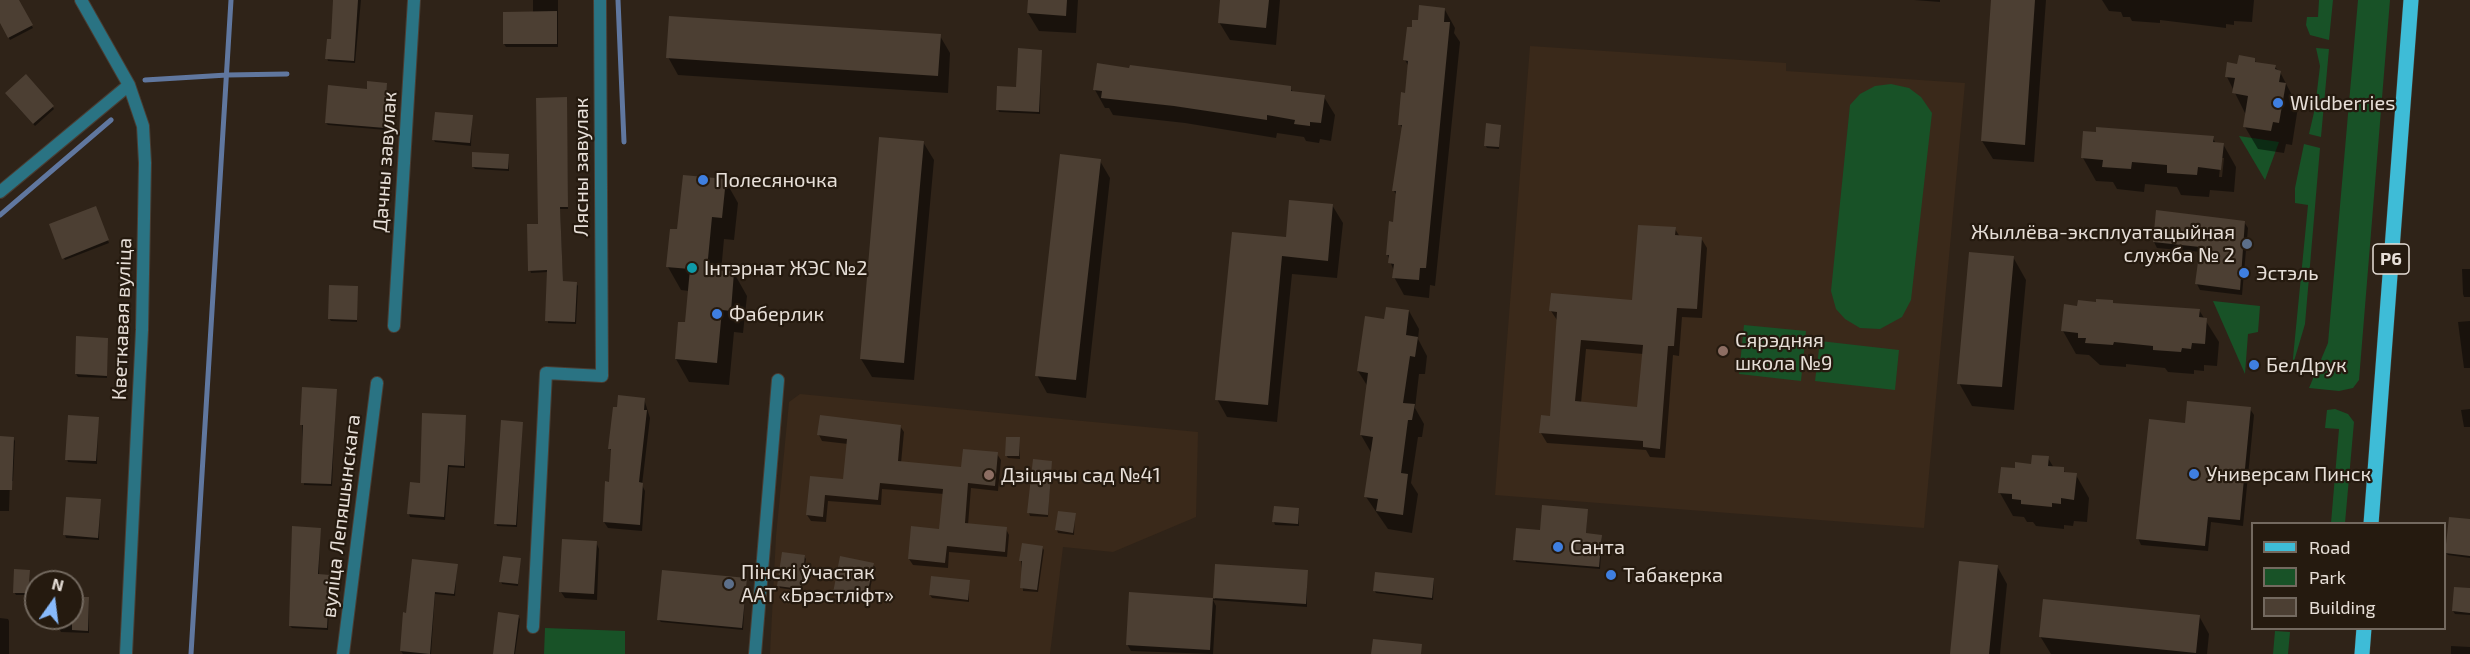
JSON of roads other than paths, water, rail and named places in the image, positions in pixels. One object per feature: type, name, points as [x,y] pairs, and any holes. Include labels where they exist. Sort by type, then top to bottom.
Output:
[{"type":"main road","name":"Р6","points":[[2371,522],[2411,0]]},
{"type":"main road","points":[[2362,654],[2364,630]]},
{"type":"street","name":"Кветкавая вуліца","points":[[81,0],[129,85],[143,126],[145,163],[142,330],[126,654]]},
{"type":"street","name":"Дачны завулак","points":[[394,326],[414,0]]},
{"type":"street","name":"Лясны завулак","points":[[533,627],[546,373],[602,376],[600,0]]},
{"type":"street","points":[[0,192],[129,85]]},
{"type":"street","points":[[755,654],[778,380]]},
{"type":"street","name":"вуліца Лепяшынскага","points":[[343,654],[377,383]]},
{"type":"waterway","points":[[191,654],[231,0]]},
{"type":"waterway","points":[[618,0],[624,142]]},
{"type":"waterway","points":[[145,80],[287,74]]},
{"type":"waterway","points":[[0,215],[111,120]]},
{"type":"place","name":"Wildberries","points":[[2278,103]]},
{"type":"place","name":"Полесяночка","points":[[703,180]]},
{"type":"place","name":"Жыллёва-эксплуатацыйная служба № 2","points":[[2247,244]]},
{"type":"place","name":"Інтэрнат ЖЭС №2","points":[[692,268]]},
{"type":"place","name":"Эстэль","points":[[2244,273]]},
{"type":"place","name":"Фаберлик","points":[[717,314]]},
{"type":"place","name":"Сярэдняя школа №9","points":[[1723,351]]},
{"type":"place","name":"БелДрук","points":[[2254,365]]},
{"type":"place","name":"Универсам Пинск","points":[[2194,474]]},
{"type":"place","name":"Дзіцячы сад №41","points":[[989,475]]},
{"type":"place","name":"Санта","points":[[1558,547]]},
{"type":"place","name":"Табакерка","points":[[1611,575]]},
{"type":"place","name":"Пінскі ўчастак ААТ «Брэстліфт»","points":[[729,584]]}]
